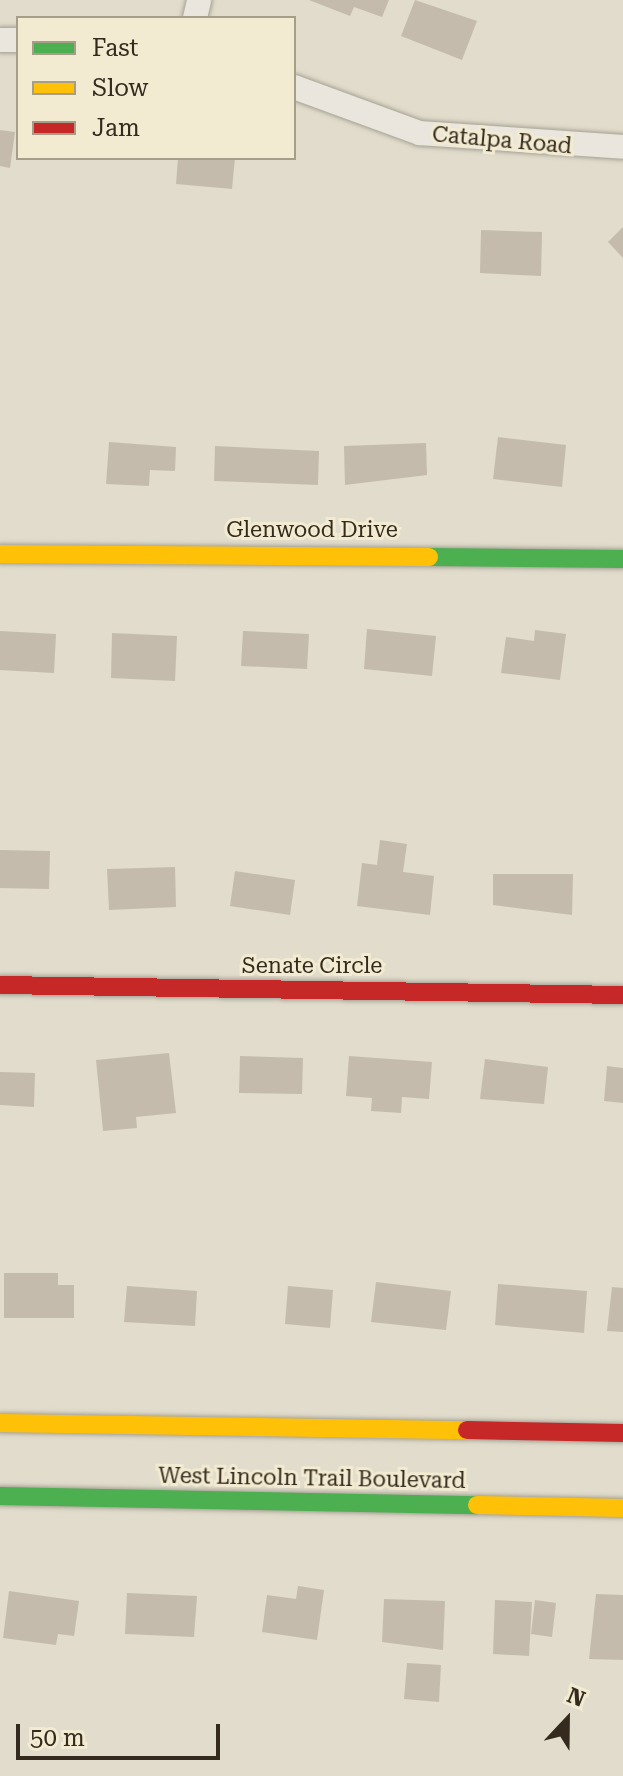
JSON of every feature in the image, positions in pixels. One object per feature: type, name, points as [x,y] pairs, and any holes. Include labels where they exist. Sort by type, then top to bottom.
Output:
[{"type":"street","name":"Catalpa Road","points":[[296,88],[420,133],[623,147]]},
{"type":"street","name":"Glenwood Drive","points":[[0,554],[623,559]]},
{"type":"street","name":"Senate Circle","points":[[0,985],[623,995]]},
{"type":"street","points":[[0,1423],[623,1433]]},
{"type":"street","name":"West Lincoln Trail Boulevard","points":[[0,1496],[623,1508]]},
{"type":"building","points":[[309,0],[389,0],[382,17],[354,7],[350,16]]},
{"type":"building","points":[[415,0],[477,21],[462,60],[401,36]]},
{"type":"building","points":[[0,130],[15,132],[10,168],[0,166]]},
{"type":"building","points":[[178,160],[235,160],[232,189],[176,184]]},
{"type":"building","points":[[623,227],[623,258],[608,242]]},
{"type":"building","points":[[481,230],[542,232],[541,276],[480,273]]},
{"type":"building","points":[[498,437],[566,445],[562,487],[493,479]]},
{"type":"building","points":[[109,442],[176,447],[175,471],[150,470],[149,486],[106,484]]},
{"type":"building","points":[[426,443],[427,475],[345,485],[344,446]]},
{"type":"building","points":[[215,446],[319,451],[318,485],[214,481]]},
{"type":"building","points":[[367,629],[436,636],[432,676],[364,669]]},
{"type":"building","points":[[535,630],[566,634],[560,680],[501,673],[506,637],[534,641]]},
{"type":"building","points":[[0,631],[56,634],[54,673],[0,670]]},
{"type":"building","points":[[243,631],[309,634],[307,669],[241,666]]},
{"type":"building","points":[[112,633],[177,636],[175,681],[111,678]]},
{"type":"building","points":[[380,840],[407,844],[403,872],[434,876],[430,915],[357,906],[362,863],[377,865]]},
{"type":"building","points":[[0,850],[50,851],[49,889],[0,888]]},
{"type":"building","points":[[175,867],[176,907],[109,910],[107,869]]},
{"type":"building","points":[[235,871],[295,880],[290,915],[230,906]]},
{"type":"building","points":[[493,874],[573,874],[572,915],[493,905]]},
{"type":"building","points":[[169,1053],[176,1113],[136,1117],[137,1128],[103,1131],[96,1060]]},
{"type":"building","points":[[240,1056],[303,1058],[302,1094],[239,1093]]},
{"type":"building","points":[[349,1056],[432,1062],[429,1099],[402,1097],[401,1113],[371,1111],[372,1098],[346,1096]]},
{"type":"building","points":[[485,1059],[548,1067],[544,1104],[480,1099]]},
{"type":"building","points":[[607,1066],[623,1068],[623,1103],[604,1101]]},
{"type":"building","points":[[0,1072],[35,1073],[34,1107],[0,1105]]},
{"type":"building","points":[[4,1273],[58,1273],[58,1285],[74,1285],[74,1318],[4,1318]]},
{"type":"building","points":[[376,1282],[451,1291],[446,1330],[371,1322]]},
{"type":"building","points":[[498,1284],[587,1291],[584,1333],[495,1325]]},
{"type":"building","points":[[127,1286],[197,1291],[195,1326],[124,1322]]},
{"type":"building","points":[[288,1286],[333,1290],[330,1328],[285,1324]]},
{"type":"building","points":[[612,1287],[623,1288],[623,1332],[607,1331]]},
{"type":"building","points":[[298,1586],[324,1590],[317,1640],[262,1632],[267,1595],[296,1599]]},
{"type":"building","points":[[9,1591],[79,1601],[74,1636],[58,1634],[56,1645],[3,1638]]},
{"type":"building","points":[[127,1593],[197,1596],[194,1637],[125,1634]]},
{"type":"building","points":[[596,1594],[623,1595],[623,1660],[589,1659]]},
{"type":"building","points":[[384,1599],[445,1601],[443,1650],[382,1642]]},
{"type":"building","points":[[495,1600],[532,1602],[529,1656],[493,1654]]},
{"type":"building","points":[[535,1600],[556,1603],[552,1637],[531,1634]]},
{"type":"building","points":[[407,1663],[441,1665],[439,1702],[404,1699]]},
{"type":"traffic: fast","points":[[429,557],[623,559]]},
{"type":"traffic: fast","points":[[0,1496],[477,1505]]},
{"type":"traffic: slow","points":[[0,554],[429,557]]},
{"type":"traffic: slow","points":[[0,1423],[467,1430]]},
{"type":"traffic: slow","points":[[477,1505],[623,1508]]},
{"type":"traffic: jam","points":[[0,985],[623,995]]},
{"type":"traffic: jam","points":[[467,1430],[623,1433]]}]
